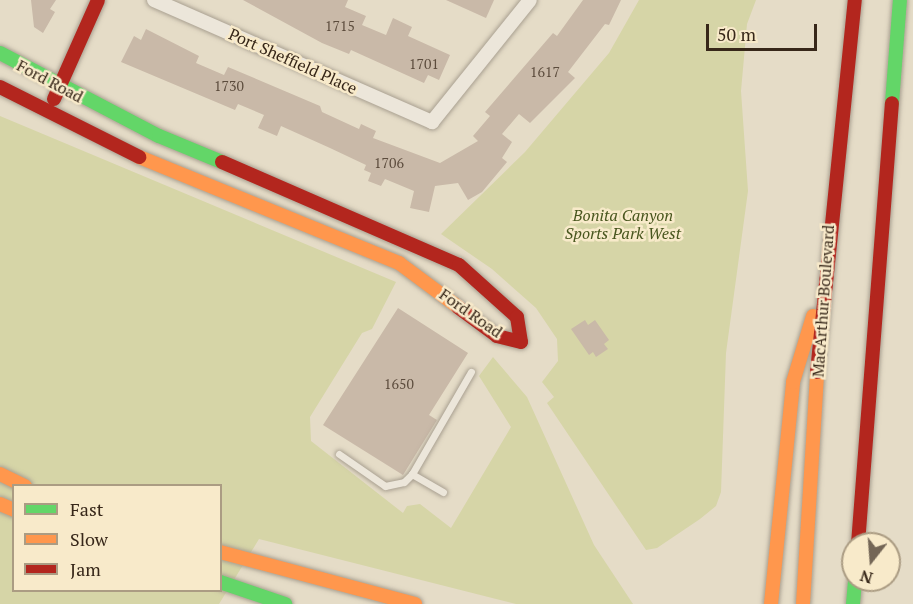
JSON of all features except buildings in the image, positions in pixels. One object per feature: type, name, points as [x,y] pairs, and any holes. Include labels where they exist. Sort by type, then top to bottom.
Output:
[{"type":"main road","points":[[48,112],[98,0]]},
{"type":"main road","name":"MacArthur Boulevard","points":[[804,604],[823,283],[855,0]]},
{"type":"main road","points":[[859,532],[900,0]]},
{"type":"main road","name":"Ford Road","points":[[0,54],[59,87],[159,136],[459,265],[517,317],[521,342],[497,336],[399,263],[140,157],[0,87]]},
{"type":"main road","points":[[771,604],[792,382],[823,283]]},
{"type":"main road","points":[[0,474],[21,484]]},
{"type":"main road","points":[[222,553],[415,604]]},
{"type":"main road","points":[[225,583],[285,604]]},
{"type":"street","name":"Port Sheffield Place","points":[[154,0],[432,122],[530,0]]},
{"type":"lane","points":[[339,454],[385,486],[404,482],[412,474],[471,372]]},
{"type":"lane","points":[[412,474],[443,492]]},
{"type":"green space","name":"Bonita Canyon Sports Park West","points":[[639,0],[756,0],[747,24],[741,91],[748,191],[726,353],[721,492],[716,506],[700,519],[657,548],[646,550],[547,403],[554,397],[542,382],[558,361],[557,339],[536,308],[492,269],[441,234],[525,152],[609,53]]},
{"type":"green space","points":[[0,116],[396,282],[372,329],[362,333],[310,417],[311,441],[403,513],[407,506],[420,504],[451,528],[511,427],[479,376],[493,357],[527,397],[594,545],[633,604],[516,604],[259,539],[219,604],[0,604]]},
{"type":"traffic: fast","points":[[892,103],[900,0]]},
{"type":"traffic: fast","points":[[0,53],[159,136],[222,162]]},
{"type":"traffic: fast","points":[[222,583],[285,604]]},
{"type":"traffic: fast","points":[[853,604],[854,592]]},
{"type":"traffic: slow","points":[[139,157],[399,263],[458,307]]},
{"type":"traffic: slow","points":[[771,604],[793,382],[813,316]]},
{"type":"traffic: slow","points":[[803,604],[817,372]]},
{"type":"traffic: slow","points":[[0,474],[21,484]]},
{"type":"traffic: slow","points":[[0,504],[12,509]]},
{"type":"traffic: slow","points":[[222,553],[415,604]]},
{"type":"traffic: jam","points":[[54,99],[98,0]]},
{"type":"traffic: jam","points":[[817,372],[855,0]]},
{"type":"traffic: jam","points":[[0,87],[139,157]]},
{"type":"traffic: jam","points":[[859,532],[892,103]]},
{"type":"traffic: jam","points":[[222,162],[459,265],[517,317],[521,342],[497,336],[458,307]]}]
